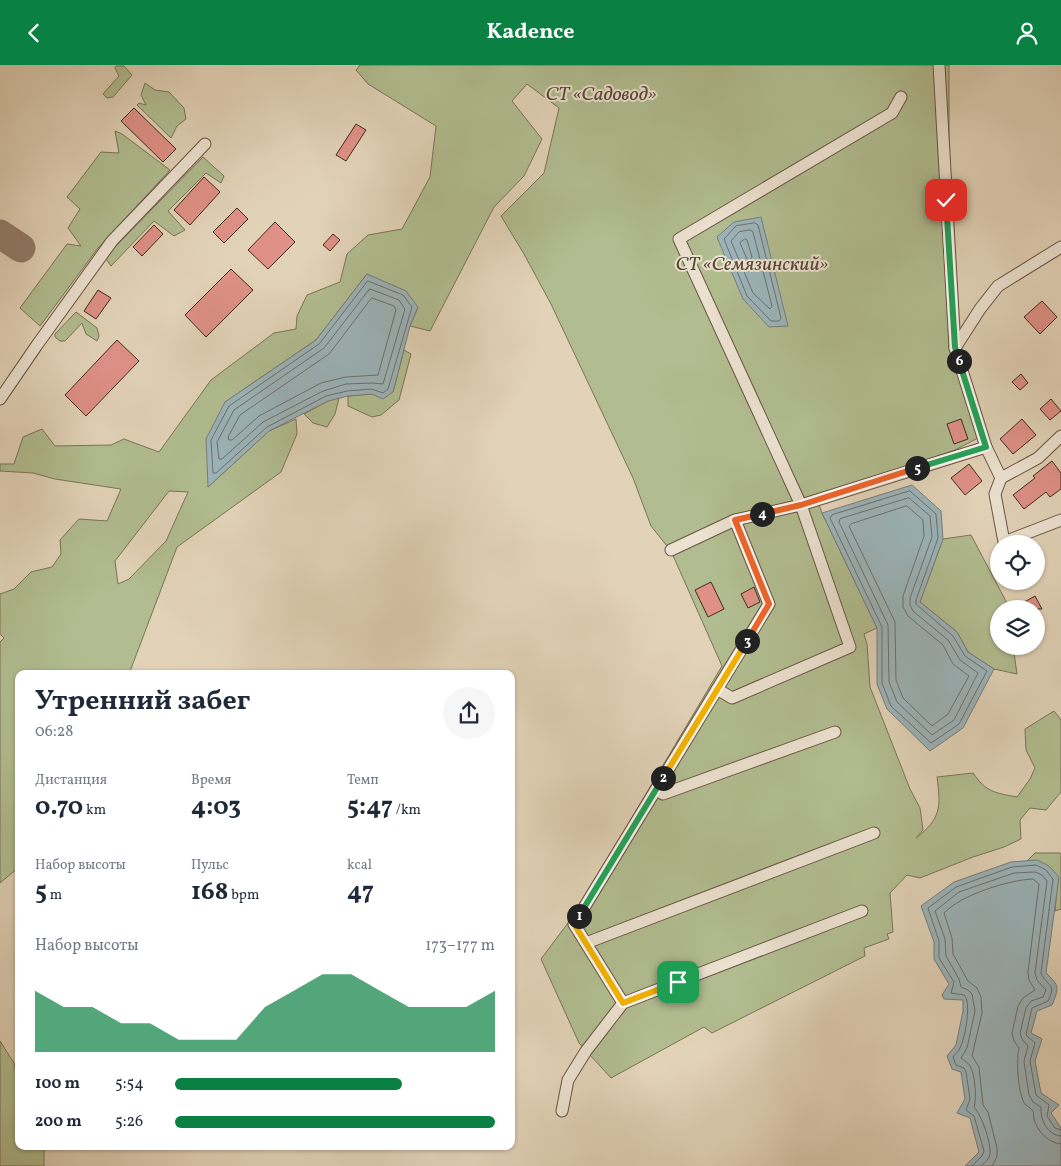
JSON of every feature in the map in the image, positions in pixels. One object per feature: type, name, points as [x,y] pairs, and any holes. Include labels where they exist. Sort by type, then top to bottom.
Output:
[{"type":"street","points":[[939,65],[955,347],[986,447],[1001,478]]},
{"type":"street","points":[[718,689],[732,698],[850,647],[801,505],[679,239],[892,113],[901,97]]},
{"type":"street","points":[[0,399],[112,241],[205,143]]},
{"type":"street","points":[[955,347],[998,286],[1061,247]]},
{"type":"street","points":[[1061,436],[1038,458],[1001,478],[995,494],[1004,541],[1061,520]]},
{"type":"street","points":[[671,550],[735,520],[801,505],[986,447]]},
{"type":"street","points":[[623,1003],[574,924],[769,604],[735,520]]},
{"type":"street","points":[[656,790],[663,795],[835,732]]},
{"type":"street","points":[[586,943],[874,833]]},
{"type":"street","points":[[562,1111],[568,1079],[586,1051],[623,1003],[862,911]]},
{"type":"green space","name":"СТ «Семязинский»","points":[[360,65],[949,65],[949,346],[978,438],[955,450],[816,497],[877,628],[864,634],[867,644],[870,687],[910,789],[920,808],[923,830],[916,838],[935,818],[939,804],[937,777],[973,773],[982,784],[992,791],[1017,797],[1030,779],[1035,768],[1026,750],[1025,729],[1054,711],[1061,720],[1061,792],[1046,810],[1030,808],[1020,820],[1021,839],[920,878],[907,875],[890,893],[893,932],[887,934],[889,939],[864,948],[865,956],[712,1033],[704,1027],[611,1078],[579,1043],[541,959],[574,915],[722,666],[671,551],[651,526],[633,478],[551,304],[501,216],[544,173],[559,108],[527,84],[512,101],[542,139],[524,176],[494,207],[430,331],[410,326],[418,307],[367,274],[316,340],[225,402],[208,487],[269,431],[296,419],[297,434],[281,472],[177,547],[131,670],[15,670],[15,870],[0,883],[0,642],[4,638],[0,634],[0,594],[14,589],[31,572],[52,567],[61,554],[60,540],[79,519],[107,521],[121,489],[55,479],[33,473],[0,471],[0,464],[14,464],[23,437],[42,429],[55,446],[111,445],[124,439],[159,452],[211,380],[274,333],[296,329],[297,316],[307,295],[340,282],[347,254],[368,235],[402,229],[430,177],[436,126],[368,84],[356,70]],"holes":[[[169,491],[188,492],[166,541],[129,579],[118,584],[115,561]]]},
{"type":"green space","points":[[116,66],[124,66],[132,75],[113,97],[107,98],[103,94],[119,76],[115,68]]},
{"type":"green space","points":[[145,83],[155,90],[169,92],[184,108],[186,119],[177,126],[171,138],[137,105],[139,103],[146,105],[141,95]]},
{"type":"green space","points":[[115,131],[122,134],[170,170],[98,248],[40,326],[20,308],[67,244],[81,246],[68,228],[80,209],[67,197],[101,152],[119,153]]},
{"type":"green space","points":[[203,157],[224,176],[221,183],[206,173],[168,211],[185,230],[174,236],[154,221],[111,266],[106,259],[115,247]]},
{"type":"green space","points":[[76,312],[97,328],[99,336],[97,341],[86,334],[82,323],[65,341],[60,341],[55,337],[55,334]]},
{"type":"green space","points":[[404,350],[411,354],[399,400],[381,415],[372,417],[348,406],[348,396],[393,392]]},
{"type":"green space","points":[[339,398],[335,414],[327,427],[313,423],[304,414],[328,401]]},
{"type":"green space","points":[[971,535],[990,571],[990,590],[1000,590],[1005,600],[990,600],[990,655],[1014,655],[1017,674],[994,669],[968,652],[957,632],[920,602],[943,539]]},
{"type":"green space","points":[[1035,853],[1061,854],[1061,909],[1055,911],[1058,877],[1027,861]]},
{"type":"green space","points":[[0,1041],[14,1063],[15,1068],[15,1150],[44,1150],[44,1166],[0,1166]]},
{"type":"water","points":[[761,217],[788,326],[769,327],[743,299],[717,237],[734,222]]},
{"type":"water","points":[[367,274],[406,291],[418,307],[410,326],[393,392],[383,399],[372,394],[348,396],[328,401],[269,431],[208,487],[206,439],[225,402],[316,340]]},
{"type":"water","points":[[912,485],[941,511],[943,539],[920,602],[957,632],[968,652],[994,669],[963,728],[930,751],[887,709],[877,684],[877,628],[822,513]]},
{"type":"water","points":[[1037,860],[1049,866],[1059,877],[1046,973],[1056,984],[1057,991],[1052,1005],[1037,1011],[1031,1033],[1042,1039],[1035,1061],[1041,1093],[1059,1105],[1051,1113],[1061,1128],[1061,1166],[965,1166],[979,1152],[970,1118],[957,1113],[965,1099],[961,1072],[952,1069],[947,1056],[956,1045],[963,1011],[963,1000],[944,999],[942,995],[949,984],[934,959],[934,942],[921,906],[954,882],[1011,862]]},
{"type":"building","points":[[134,108],[176,149],[163,162],[121,121]]},
{"type":"building","points":[[356,124],[366,130],[346,161],[336,155]]},
{"type":"building","points":[[204,177],[220,192],[190,225],[174,210]]},
{"type":"building","points":[[237,208],[248,219],[224,243],[213,232]]},
{"type":"building","points":[[275,222],[295,242],[268,269],[248,250]]},
{"type":"building","points":[[154,225],[163,234],[142,256],[133,247]]},
{"type":"building","points":[[333,234],[340,240],[330,251],[323,245]]},
{"type":"building","points":[[231,269],[253,290],[206,337],[185,315]]},
{"type":"building","points":[[98,290],[111,298],[96,319],[84,311]]},
{"type":"building","points":[[1042,301],[1057,317],[1040,334],[1024,317]]},
{"type":"building","points":[[117,340],[139,361],[86,416],[65,395]]},
{"type":"building","points":[[1021,374],[1028,383],[1020,390],[1012,382]]},
{"type":"building","points":[[1051,399],[1061,411],[1050,420],[1040,409]]},
{"type":"building","points":[[961,419],[968,439],[954,444],[947,424]]},
{"type":"building","points":[[1022,419],[1036,435],[1013,454],[1000,439]]},
{"type":"building","points":[[1052,461],[1061,473],[1061,489],[1050,497],[1046,492],[1024,509],[1013,495],[1035,478],[1033,476]]},
{"type":"building","points":[[969,464],[982,481],[965,495],[951,478]]},
{"type":"building","points":[[711,582],[724,609],[708,617],[695,590]]},
{"type":"building","points":[[754,587],[760,602],[748,608],[741,594]]},
{"type":"building","points":[[1035,596],[1037,600],[1028,600]]},
{"type":"taxiway","points":[[0,234],[21,248]]},
{"type":"route","points":[[678,982],[623,1003],[574,924],[769,604],[735,520],[801,505],[986,447],[955,347],[946,200]]},
{"type":"park label","name":"СТ «Садовод»","points":[[601,93]]}]
